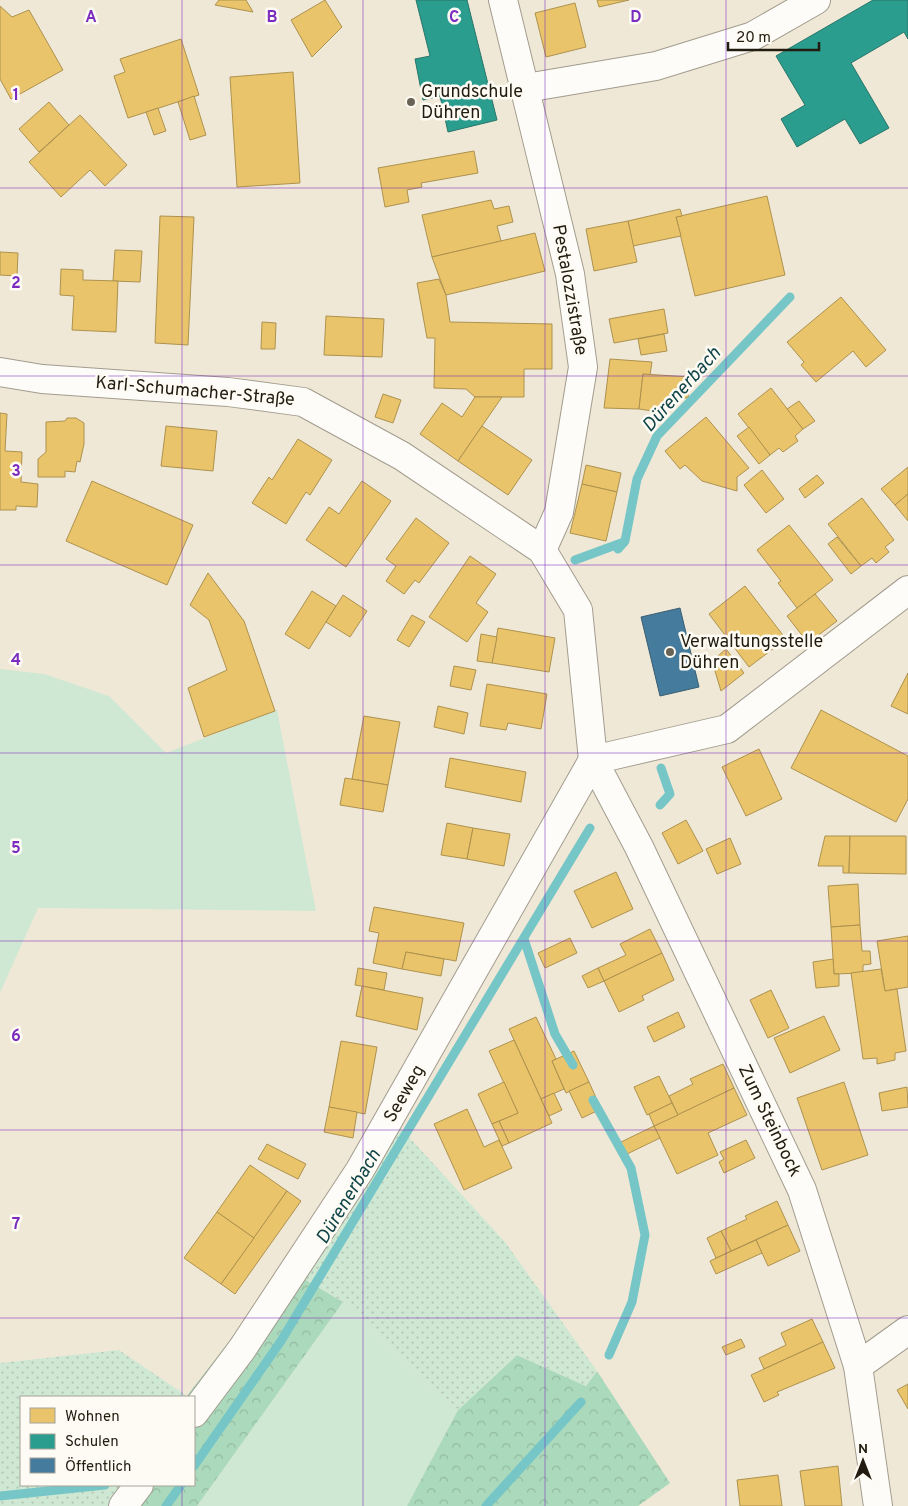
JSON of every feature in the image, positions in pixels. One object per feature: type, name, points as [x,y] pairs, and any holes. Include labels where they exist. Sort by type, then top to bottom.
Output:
[{"type":"street","name":"Pestalozzistraße","points":[[503,0],[570,274],[582,367],[560,512],[542,550]]},
{"type":"street","points":[[526,88],[656,66],[753,36],[816,0]]},
{"type":"street","name":"Karl-Schumacher-Straße","points":[[0,372],[42,379],[228,392],[303,402],[402,456],[542,550],[578,610],[593,760]]},
{"type":"street","points":[[593,760],[727,729],[908,590]]},
{"type":"street","name":"Zum Steinbock","points":[[593,760],[639,846],[802,1190],[858,1366],[878,1506]]},
{"type":"street","name":"Seeweg","points":[[195,1412],[242,1349],[360,1170],[593,760]]},
{"type":"street","points":[[858,1366],[908,1330]]},
{"type":"street","points":[[123,1506],[138,1486]]},
{"type":"green space","points":[[0,669],[44,674],[109,696],[166,753],[277,710],[316,911],[38,908],[0,993]]},
{"type":"green space","points":[[397,1124],[505,1242],[597,1371],[586,1386],[517,1355],[458,1410],[343,1302],[286,1268]]},
{"type":"green space","points":[[286,1268],[343,1302],[197,1506],[108,1506],[123,1486],[195,1486],[195,1396],[187,1396]]},
{"type":"green space","points":[[343,1302],[458,1410],[407,1506],[197,1506]]},
{"type":"green space","points":[[119,1350],[187,1396],[20,1396],[20,1486],[123,1486],[108,1506],[0,1506],[0,1363]]},
{"type":"green space","points":[[517,1355],[586,1386],[597,1371],[670,1483],[638,1506],[407,1506],[458,1410]]},
{"type":"building: Wohnen","points":[[219,0],[246,0],[253,12],[215,5]]},
{"type":"building: Wohnen","points":[[325,0],[342,27],[312,57],[291,20]]},
{"type":"building: Wohnen","points":[[597,0],[629,0],[599,7]]},
{"type":"building: Wohnen","points":[[575,3],[586,47],[546,57],[535,13]]},
{"type":"building: Wohnen","points":[[0,6],[12,17],[29,10],[63,70],[11,99],[0,79]]},
{"type":"building: Wohnen","points":[[181,39],[199,95],[128,118],[114,76],[125,72],[120,59]]},
{"type":"building: Wohnen","points":[[293,72],[300,183],[237,187],[230,77]]},
{"type":"building: Wohnen","points":[[194,96],[206,135],[190,140],[178,102]]},
{"type":"building: Wohnen","points":[[49,102],[69,125],[39,152],[19,129]]},
{"type":"building: Wohnen","points":[[158,108],[166,131],[154,135],[146,112]]},
{"type":"building: Wohnen","points":[[80,115],[127,165],[105,186],[90,170],[61,197],[29,162]]},
{"type":"building: Wohnen","points":[[474,151],[478,173],[421,183],[422,187],[407,190],[409,202],[385,207],[378,168]]},
{"type":"building: Wohnen","points":[[767,196],[785,275],[695,296],[676,217]]},
{"type":"building: Wohnen","points":[[491,200],[494,209],[509,206],[513,222],[497,226],[501,241],[432,257],[422,215]]},
{"type":"building: Wohnen","points":[[680,209],[682,216],[676,217],[681,236],[633,246],[628,221]]},
{"type":"building: Wohnen","points":[[160,216],[194,217],[188,345],[155,343]]},
{"type":"building: Wohnen","points":[[628,221],[637,262],[594,271],[586,229]]},
{"type":"building: Wohnen","points":[[535,233],[545,271],[446,295],[432,257]]},
{"type":"building: Wohnen","points":[[115,250],[142,251],[140,282],[113,281]]},
{"type":"building: Wohnen","points":[[0,252],[18,253],[17,276],[0,275]]},
{"type":"building: Wohnen","points":[[61,269],[83,270],[83,280],[118,281],[116,332],[72,330],[74,296],[60,295]]},
{"type":"building: Wohnen","points":[[439,279],[446,295],[450,322],[552,324],[552,369],[524,369],[524,397],[475,397],[466,389],[434,388],[435,338],[427,338],[417,283]]},
{"type":"building: Wohnen","points":[[841,297],[886,350],[866,367],[853,351],[816,382],[801,365],[804,362],[787,342]]},
{"type":"building: Wohnen","points":[[664,309],[668,333],[614,343],[609,319]]},
{"type":"building: Wohnen","points":[[326,316],[384,319],[382,357],[324,355]]},
{"type":"building: Wohnen","points":[[262,322],[276,323],[275,349],[261,349]]},
{"type":"building: Wohnen","points":[[664,334],[667,351],[641,355],[638,339]]},
{"type":"building: Wohnen","points":[[610,359],[652,362],[650,375],[643,374],[639,409],[604,408]]},
{"type":"building: Wohnen","points":[[643,374],[690,377],[688,398],[670,398],[666,413],[639,409]]},
{"type":"building: Wohnen","points":[[771,388],[803,429],[795,436],[798,441],[783,452],[779,448],[770,455],[738,414]]},
{"type":"building: Wohnen","points":[[383,394],[401,400],[393,423],[375,417]]},
{"type":"building: Wohnen","points":[[475,397],[502,397],[458,461],[420,434],[442,403],[462,417]]},
{"type":"building: Wohnen","points":[[799,401],[815,421],[803,429],[787,409]]},
{"type":"building: Wohnen","points":[[0,413],[7,414],[5,451],[22,452],[21,482],[38,484],[37,507],[16,506],[16,510],[0,510]]},
{"type":"building: Wohnen","points":[[706,417],[749,468],[737,477],[737,491],[702,481],[685,465],[680,469],[665,451]]},
{"type":"building: Wohnen","points":[[67,418],[76,418],[84,423],[84,444],[80,462],[77,461],[75,472],[65,471],[65,477],[38,477],[38,459],[46,452],[46,422],[65,421]]},
{"type":"building: Wohnen","points":[[166,426],[217,431],[213,471],[161,466]]},
{"type":"building: Wohnen","points":[[482,426],[532,460],[508,495],[458,461]]},
{"type":"building: Wohnen","points":[[749,427],[770,455],[759,464],[737,436]]},
{"type":"building: Wohnen","points":[[298,439],[332,460],[310,495],[306,492],[286,524],[252,503],[269,477],[272,480]]},
{"type":"building: Wohnen","points":[[586,465],[621,473],[617,492],[582,484]]},
{"type":"building: Wohnen","points":[[908,467],[908,494],[895,505],[881,489]]},
{"type":"building: Wohnen","points":[[762,470],[784,499],[766,513],[744,485]]},
{"type":"building: Wohnen","points":[[817,475],[824,483],[805,498],[799,489]]},
{"type":"building: Wohnen","points":[[92,481],[193,525],[167,585],[66,541]]},
{"type":"building: Wohnen","points":[[362,481],[391,501],[346,567],[306,540],[329,507],[339,514]]},
{"type":"building: Wohnen","points":[[582,484],[617,492],[606,541],[570,533]]},
{"type":"building: Wohnen","points":[[908,494],[908,521],[895,505]]},
{"type":"building: Wohnen","points":[[862,498],[894,540],[885,547],[889,552],[876,563],[872,558],[861,566],[828,524]]},
{"type":"building: Wohnen","points":[[416,518],[449,543],[419,583],[415,580],[404,594],[386,581],[396,566],[386,559]]},
{"type":"building: Wohnen","points":[[789,525],[833,580],[797,608],[778,583],[781,581],[757,550]]},
{"type":"building: Wohnen","points":[[837,537],[861,566],[851,574],[828,544]]},
{"type":"building: Wohnen","points":[[470,556],[496,574],[476,603],[488,612],[467,642],[429,617]]},
{"type":"building: Wohnen","points":[[208,573],[244,621],[275,711],[204,737],[188,688],[227,670],[209,620],[190,605]]},
{"type":"building: Wohnen","points":[[745,586],[786,639],[749,667],[709,614]]},
{"type":"building: Wohnen","points":[[312,591],[336,606],[309,649],[285,634]]},
{"type":"building: Wohnen","points":[[815,594],[837,621],[808,643],[787,616]]},
{"type":"building: Wohnen","points":[[343,595],[367,611],[350,637],[326,622]]},
{"type":"building: Wohnen","points":[[412,615],[425,622],[409,647],[397,640]]},
{"type":"building: Wohnen","points":[[498,628],[555,638],[549,672],[492,663]]},
{"type":"building: Wohnen","points":[[481,634],[497,637],[492,663],[477,661]]},
{"type":"building: Wohnen","points":[[726,649],[744,673],[721,691],[712,661]]},
{"type":"building: Wohnen","points":[[454,666],[476,670],[471,690],[450,686]]},
{"type":"building: Wohnen","points":[[908,673],[908,714],[891,706]]},
{"type":"building: Wohnen","points":[[487,684],[547,694],[541,729],[508,723],[506,730],[480,726]]},
{"type":"building: Wohnen","points":[[438,706],[468,713],[464,734],[434,727]]},
{"type":"building: Wohnen","points":[[821,710],[908,756],[908,799],[896,822],[791,768]]},
{"type":"building: Wohnen","points":[[364,716],[400,722],[388,785],[352,779]]},
{"type":"building: Wohnen","points":[[759,749],[782,799],[746,816],[722,767]]},
{"type":"building: Wohnen","points":[[450,758],[526,772],[521,802],[445,787]]},
{"type":"building: Wohnen","points":[[345,778],[388,785],[383,812],[340,805]]},
{"type":"building: Wohnen","points":[[686,820],[703,851],[678,864],[662,833]]},
{"type":"building: Wohnen","points":[[447,823],[473,828],[467,859],[441,855]]},
{"type":"building: Wohnen","points":[[473,828],[510,834],[504,866],[467,859]]},
{"type":"building: Wohnen","points":[[825,836],[850,836],[849,873],[843,873],[843,866],[818,866]]},
{"type":"building: Wohnen","points":[[850,836],[906,836],[906,874],[849,873]]},
{"type":"building: Wohnen","points":[[730,838],[741,864],[717,874],[706,849]]},
{"type":"building: Wohnen","points":[[616,872],[633,909],[592,928],[574,891]]},
{"type":"building: Wohnen","points":[[858,884],[860,925],[831,927],[828,886]]},
{"type":"building: Wohnen","points":[[374,907],[464,923],[456,961],[406,952],[402,969],[373,963],[379,933],[369,931]]},
{"type":"building: Wohnen","points":[[860,925],[862,951],[870,951],[871,964],[863,965],[863,973],[834,974],[831,927]]},
{"type":"building: Wohnen","points":[[650,929],[662,953],[604,981],[598,968],[626,955],[620,944]]},
{"type":"building: Wohnen","points":[[908,936],[908,987],[885,991],[877,941]]},
{"type":"building: Wohnen","points":[[570,938],[577,953],[545,968],[538,953]]},
{"type":"building: Wohnen","points":[[406,952],[444,959],[441,976],[402,969]]},
{"type":"building: Wohnen","points":[[662,953],[674,980],[642,996],[644,1000],[619,1012],[604,981]]},
{"type":"building: Wohnen","points":[[833,959],[834,974],[839,974],[839,986],[816,988],[813,962]]},
{"type":"building: Wohnen","points":[[358,968],[387,973],[384,990],[355,985]]},
{"type":"building: Wohnen","points":[[598,968],[604,981],[588,988],[582,976]]},
{"type":"building: Wohnen","points":[[881,969],[885,991],[897,989],[906,1051],[895,1053],[895,1060],[877,1064],[877,1058],[863,1059],[851,973]]},
{"type":"building: Wohnen","points":[[362,986],[423,998],[417,1030],[356,1016]]},
{"type":"building: Wohnen","points":[[771,990],[789,1028],[768,1038],[750,1000]]},
{"type":"building: Wohnen","points":[[678,1012],[685,1027],[654,1042],[647,1027]]},
{"type":"building: Wohnen","points":[[824,1016],[840,1050],[790,1073],[774,1038]]},
{"type":"building: Wohnen","points":[[536,1017],[556,1059],[552,1061],[564,1089],[541,1099],[509,1029]]},
{"type":"building: Wohnen","points":[[514,1040],[552,1123],[509,1143],[499,1121],[518,1113],[489,1051]]},
{"type":"building: Wohnen","points":[[341,1041],[377,1047],[365,1114],[329,1107]]},
{"type":"building: Wohnen","points":[[574,1051],[589,1082],[566,1093],[552,1061]]},
{"type":"building: Wohnen","points":[[723,1064],[734,1088],[678,1115],[669,1096],[693,1084],[690,1079]]},
{"type":"building: Wohnen","points":[[659,1076],[672,1103],[647,1115],[634,1087]]},
{"type":"building: Wohnen","points":[[504,1082],[518,1113],[492,1124],[478,1094]]},
{"type":"building: Wohnen","points":[[589,1082],[601,1109],[582,1118],[569,1091]]},
{"type":"building: Wohnen","points":[[844,1082],[868,1155],[822,1170],[797,1098]]},
{"type":"building: Wohnen","points":[[907,1087],[908,1107],[882,1111],[879,1093]]},
{"type":"building: Wohnen","points":[[734,1088],[747,1115],[708,1133],[718,1155],[677,1174],[654,1126]]},
{"type":"building: Wohnen","points":[[554,1093],[562,1110],[549,1116],[541,1099]]},
{"type":"building: Wohnen","points":[[672,1103],[678,1115],[654,1126],[649,1114]]},
{"type":"building: Wohnen","points":[[329,1107],[357,1112],[353,1138],[324,1132]]},
{"type":"building: Wohnen","points":[[467,1109],[484,1147],[499,1140],[512,1168],[464,1190],[434,1124]]},
{"type":"building: Wohnen","points":[[499,1121],[509,1143],[502,1146],[492,1124]]},
{"type":"building: Wohnen","points":[[654,1126],[660,1138],[625,1155],[619,1143]]},
{"type":"building: Wohnen","points":[[746,1140],[755,1158],[724,1173],[719,1162],[724,1159],[720,1152]]},
{"type":"building: Wohnen","points":[[267,1144],[306,1164],[298,1179],[258,1159]]},
{"type":"building: Wohnen","points":[[250,1165],[287,1191],[254,1238],[217,1212]]},
{"type":"building: Wohnen","points":[[287,1191],[301,1201],[235,1294],[221,1284]]},
{"type":"building: Wohnen","points":[[777,1201],[788,1225],[731,1251],[721,1231],[747,1219],[745,1216]]},
{"type":"building: Wohnen","points":[[217,1212],[254,1238],[221,1284],[184,1258]]},
{"type":"building: Wohnen","points":[[788,1225],[800,1251],[768,1266],[756,1240]]},
{"type":"building: Wohnen","points":[[721,1231],[731,1251],[716,1258],[707,1238]]},
{"type":"building: Wohnen","points":[[756,1240],[762,1253],[716,1274],[710,1261]]},
{"type":"building: Wohnen","points":[[812,1319],[823,1342],[764,1369],[759,1358],[786,1345],[781,1333]]},
{"type":"building: Wohnen","points":[[741,1339],[745,1347],[726,1355],[722,1347]]},
{"type":"building: Wohnen","points":[[823,1342],[835,1368],[777,1392],[779,1395],[764,1402],[751,1375]]},
{"type":"building: Wohnen","points":[[908,1384],[908,1409],[897,1390]]},
{"type":"building: Wohnen","points":[[838,1466],[842,1506],[805,1506],[800,1471]]},
{"type":"building: Wohnen","points":[[778,1475],[782,1506],[740,1506],[737,1480]]},
{"type":"building: Schulen","points":[[416,0],[467,0],[497,120],[448,132],[440,96],[423,100],[415,59],[430,56]]},
{"type":"building: Schulen","points":[[873,0],[908,0],[908,39],[904,32],[851,63],[889,128],[860,144],[845,119],[797,147],[781,119],[805,105],[776,56]]},
{"type":"building: Öffentlich","name":"Verwaltungsstelle Dühren","points":[[680,608],[699,687],[660,696],[641,617]]},
{"type":"waterway","name":"Dürenerbach","points":[[618,549],[625,541],[637,479],[657,436],[790,297]]},
{"type":"waterway","points":[[575,560],[624,542]]},
{"type":"waterway","name":"Dürenerbach","points":[[660,805],[670,794],[661,768]]},
{"type":"waterway","name":"Dürenerbach","points":[[195,1465],[281,1341],[590,828]]},
{"type":"waterway","name":"Dürenerbach","points":[[524,939],[555,1034],[573,1065]]},
{"type":"waterway","name":"Dürenerbach","points":[[593,1100],[631,1168],[645,1235],[632,1302],[609,1355]]},
{"type":"waterway","name":"Dürenerbach","points":[[486,1506],[581,1402]]},
{"type":"waterway","points":[[0,1496],[95,1486]]},
{"type":"waterway","name":"Dürenerbach","points":[[166,1506],[180,1486]]},
{"type":"place","name":"Grundschule Dühren","points":[[411,102]]},
{"type":"place","name":"Verwaltungsstelle Dühren","points":[[670,652]]}]
